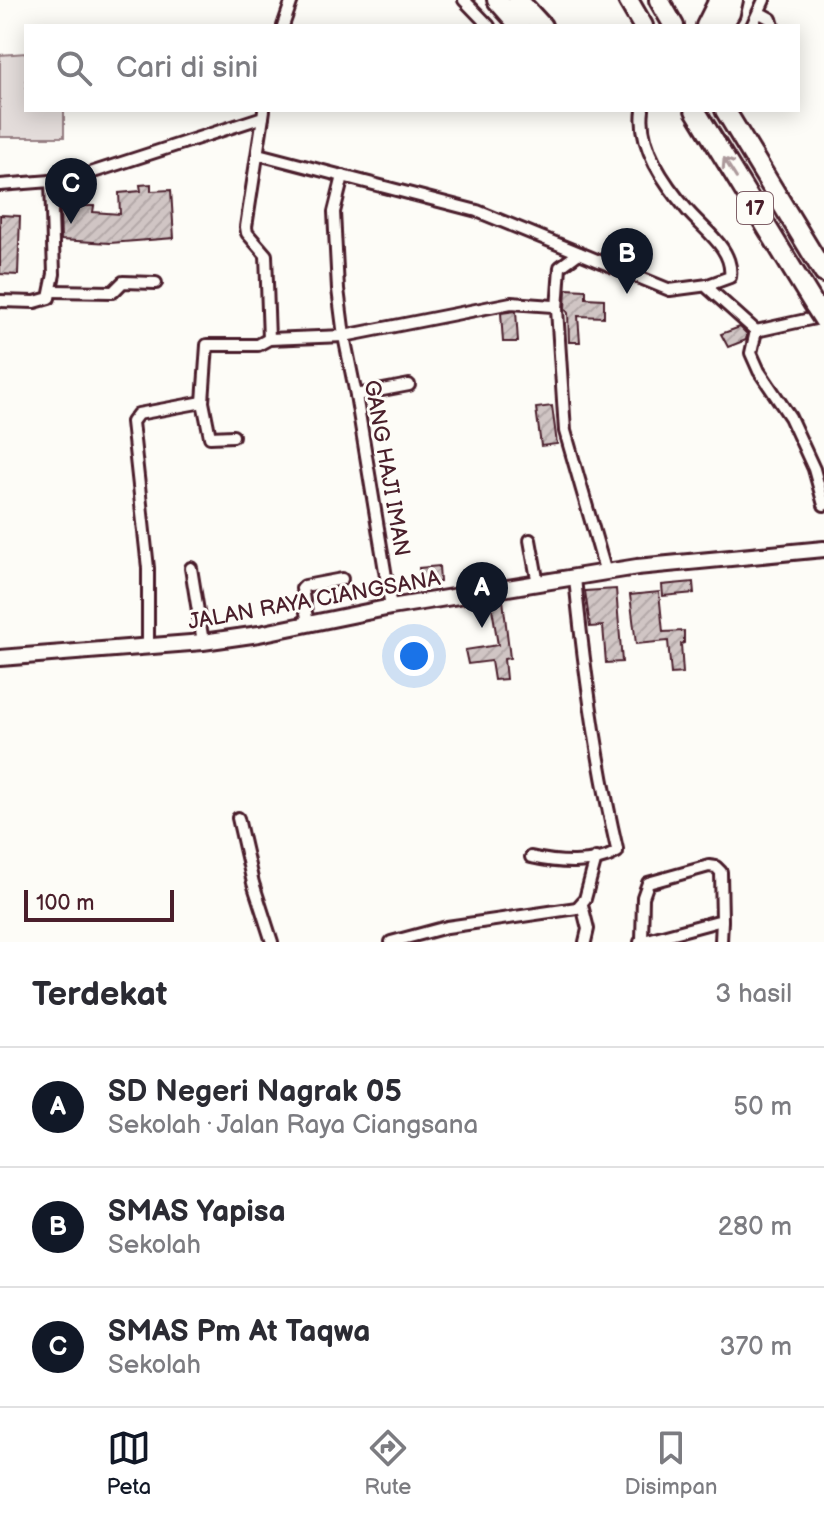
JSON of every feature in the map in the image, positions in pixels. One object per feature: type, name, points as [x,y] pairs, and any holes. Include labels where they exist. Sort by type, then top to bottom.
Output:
[{"type":"highway","points":[[497,0],[518,24]]},
{"type":"highway","points":[[518,0],[540,24]]},
{"type":"highway","points":[[628,0],[642,24]]},
{"type":"highway","points":[[707,24],[719,0]]},
{"type":"highway","points":[[723,24],[733,0]]},
{"type":"highway","points":[[660,2],[673,24]]},
{"type":"highway","name":"17","points":[[696,112],[821,314]]},
{"type":"highway","name":"17","points":[[726,112],[824,273]]},
{"type":"main road","name":"JALAN RAYA CIANGSANA","points":[[0,658],[203,642],[391,607],[606,573],[688,561],[824,549]]},
{"type":"street","points":[[284,24],[292,0]]},
{"type":"street","points":[[464,0],[487,24]]},
{"type":"street","points":[[753,24],[764,0]]},
{"type":"street","points":[[760,13],[771,19],[772,24]]},
{"type":"street","points":[[258,154],[477,211],[670,290],[708,285],[730,277],[729,259],[687,209],[649,153],[641,124],[643,112]]},
{"type":"street","points":[[0,185],[72,179],[264,114],[246,230],[266,255],[269,339]]},
{"type":"street","name":"GANG HAJI IMAN","points":[[343,176],[334,212],[334,235],[344,336],[391,607]]},
{"type":"street","points":[[0,301],[35,302],[49,298],[52,291],[51,181]]},
{"type":"street","points":[[579,253],[560,267],[557,309],[565,431],[586,513],[606,573]]},
{"type":"street","points":[[52,291],[113,292],[123,282],[156,283]]},
{"type":"street","points":[[708,285],[756,331]]},
{"type":"street","points":[[233,436],[210,437],[203,402],[207,345],[258,345],[269,339],[344,336],[511,303],[553,306],[557,309]]},
{"type":"street","points":[[756,331],[821,314]]},
{"type":"street","points":[[756,331],[751,353],[759,371],[790,417],[814,469],[824,505]]},
{"type":"street","points":[[356,395],[409,385]]},
{"type":"street","points":[[148,647],[148,568],[132,422],[138,414],[203,402]]},
{"type":"street","points":[[530,540],[538,584]]},
{"type":"street","points":[[191,568],[203,642]]},
{"type":"street","points":[[531,857],[561,863],[614,855],[617,849],[599,766],[575,578]]},
{"type":"street","points":[[308,624],[302,589],[342,579]]},
{"type":"street","points":[[238,818],[253,883],[272,942]]},
{"type":"street","points":[[585,942],[588,929],[582,905],[596,858]]},
{"type":"street","points":[[721,942],[722,920],[721,872],[716,867],[652,880],[645,887],[641,942],[671,938],[722,920]]},
{"type":"street","points":[[391,942],[447,927],[582,905]]},
{"type":"shaded area","points":[[24,53],[24,112],[64,112],[64,137],[0,137],[0,55]]},
{"type":"building","points":[[151,184],[151,191],[171,190],[174,238],[110,243],[61,240],[60,210],[78,211],[78,206],[94,206],[93,212],[120,214],[119,193],[141,191],[140,185]]},
{"type":"building","points":[[0,215],[20,216],[18,275],[0,274]]},
{"type":"building","points":[[566,289],[586,290],[586,298],[604,299],[604,317],[578,316],[580,342],[569,342]]},
{"type":"building","points":[[516,311],[518,342],[503,342],[501,313]]},
{"type":"building","points":[[740,327],[747,334],[746,340],[728,347],[721,334]]},
{"type":"building","points":[[552,406],[557,444],[541,446],[536,408]]},
{"type":"building","points":[[439,566],[440,582],[420,583],[419,568]]},
{"type":"building","points":[[693,582],[694,593],[663,596],[662,585]]},
{"type":"building","points":[[616,589],[622,662],[606,663],[603,626],[590,627],[585,591]]},
{"type":"building","points":[[659,592],[663,632],[684,631],[684,643],[681,644],[683,673],[671,674],[668,641],[636,644],[630,595]]},
{"type":"building","points":[[503,600],[510,658],[504,659],[506,679],[494,680],[491,661],[468,664],[465,650],[498,645],[491,602]]},
{"type":"place","name":"SMAS Pm At Taqwa","points":[[71,224]]},
{"type":"place","name":"SMAS Yapisa","points":[[627,294]]},
{"type":"place","name":"SD Negeri Nagrak 05","points":[[482,628]]}]
